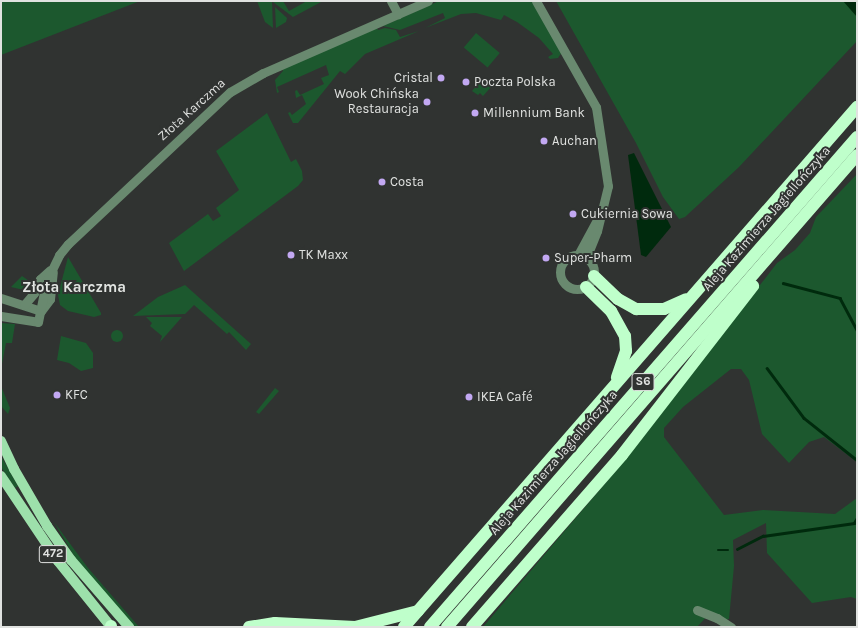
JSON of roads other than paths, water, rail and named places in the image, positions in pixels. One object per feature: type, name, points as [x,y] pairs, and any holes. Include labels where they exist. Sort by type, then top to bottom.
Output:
[{"type":"highway","points":[[404,627],[857,107]]},
{"type":"highway","name":"Aleja Kazimierza Jagiellończyka","points":[[430,627],[857,137]]},
{"type":"highway","name":"Aleja Kazimierza Jagiellończyka","points":[[447,627],[857,155]]},
{"type":"highway","points":[[472,627],[622,455],[827,190]]},
{"type":"highway","points":[[594,276],[618,299],[636,309],[664,309],[690,299]]},
{"type":"highway","points":[[586,287],[611,311],[625,336],[626,351],[617,384]]},
{"type":"highway","points":[[249,627],[275,623],[355,626],[418,610]]},
{"type":"main road","name":"472","points":[[1,441],[14,469],[47,526],[71,560],[129,627]]},
{"type":"main road","name":"472","points":[[1,476],[58,561],[111,627]]},
{"type":"street","points":[[391,1],[398,14]]},
{"type":"street","name":"Złota Karczma","points":[[24,305],[34,293],[40,279],[53,267],[68,244],[230,92],[263,72],[428,1]]},
{"type":"street","points":[[536,1],[594,101],[608,186],[597,231],[582,256],[566,259],[562,264],[562,279],[571,288],[586,287],[594,276],[593,266],[582,256]]},
{"type":"street","name":"Złota Karczma","points":[[1,316],[38,322],[41,311],[50,299],[53,267]]},
{"type":"street","points":[[1,298],[41,311]]},
{"type":"street","points":[[697,610],[717,618],[731,627]]},
{"type":"waterway","points":[[783,283],[840,298],[857,330]]},
{"type":"waterway","points":[[767,368],[804,418],[857,460]]},
{"type":"waterway","points":[[737,549],[763,536],[854,523],[857,518]]},
{"type":"waterway","points":[[718,550],[728,550]]},
{"type":"place","name":"Cristal","points":[[441,78]]},
{"type":"place","name":"Poczta Polska","points":[[466,82]]},
{"type":"place","name":"Wook Chińska Restauracja","points":[[427,102]]},
{"type":"place","name":"Millennium Bank","points":[[475,113]]},
{"type":"place","name":"Auchan","points":[[544,141]]},
{"type":"place","name":"Costa","points":[[382,182]]},
{"type":"place","name":"Cukiernia Sowa","points":[[573,214]]},
{"type":"place","name":"TK Maxx","points":[[291,255]]},
{"type":"place","name":"Super-Pharm","points":[[546,258]]},
{"type":"place","name":"KFC","points":[[57,395]]},
{"type":"place","name":"IKEA Café","points":[[469,397]]},
{"type":"district","name":"Złota Karczma","points":[[74,288]]}]
